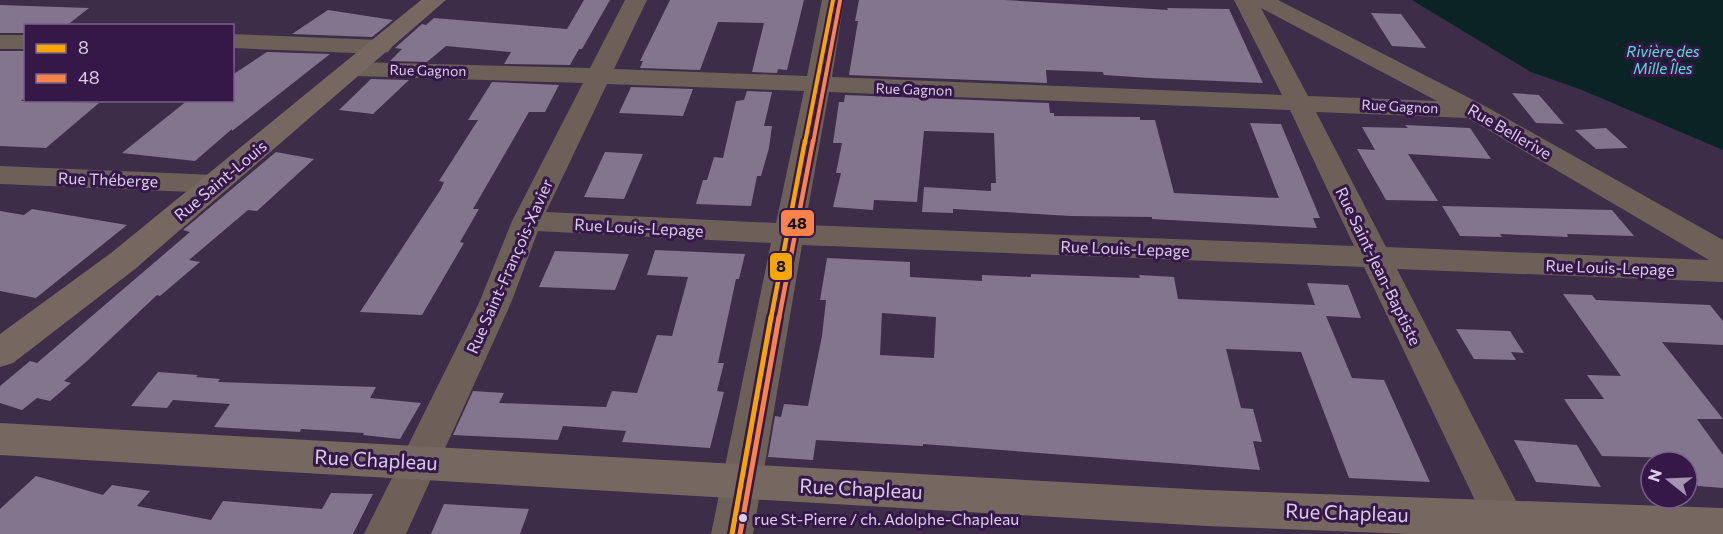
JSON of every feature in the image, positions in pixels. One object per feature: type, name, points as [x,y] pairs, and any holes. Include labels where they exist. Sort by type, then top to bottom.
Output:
[{"type":"main road","name":"Rue Saint-Louis","points":[[0,353],[99,279],[435,0]]},
{"type":"main road","name":"Rue Chapleau","points":[[0,439],[419,461],[1508,525],[1723,526]]},
{"type":"street","name":"Rue Saint-François-Xavier","points":[[384,534],[495,303],[527,221],[636,0]]},
{"type":"street","points":[[732,534],[740,481],[819,85],[833,0]]},
{"type":"street","name":"Rue Saint-Jean-Baptiste","points":[[1245,0],[1299,103],[1508,525]]},
{"type":"street","name":"Rue Bellerive","points":[[1261,0],[1474,110],[1723,254]]},
{"type":"street","name":"Rue Gagnon","points":[[234,41],[354,44],[380,47]]},
{"type":"street","points":[[0,42],[24,42]]},
{"type":"street","name":"Rue Gagnon","points":[[354,69],[597,76],[1474,110]]},
{"type":"street","name":"Rue Théberge","points":[[0,175],[216,184]]},
{"type":"street","name":"Rue Louis-Lepage","points":[[527,221],[788,234],[1723,271]]},
{"type":"water","name":"Rivière des Mille Îles","points":[[1412,0],[1723,0],[1723,150],[1582,90],[1531,72]]},
{"type":"building","points":[[584,0],[610,0],[582,49],[579,49],[570,65],[504,64],[511,52],[446,46],[427,62],[390,61],[402,49],[395,48],[422,24],[426,25],[434,18],[567,29]]},
{"type":"building","points":[[670,0],[804,0],[787,70],[778,69],[777,73],[752,72],[764,23],[718,22],[700,70],[640,68],[643,61],[640,61]]},
{"type":"building","points":[[859,0],[1004,0],[1168,10],[1167,8],[1229,9],[1263,83],[1149,78],[1104,75],[1103,72],[1046,70],[1047,83],[849,75]]},
{"type":"building","points":[[0,5],[89,8],[69,24],[24,24],[24,33],[0,33]]},
{"type":"building","points":[[328,10],[393,20],[372,37],[292,34]]},
{"type":"building","points":[[1371,13],[1401,14],[1426,48],[1392,46]]},
{"type":"building","points":[[0,51],[24,51],[24,99],[21,101],[99,103],[46,148],[0,146]]},
{"type":"building","points":[[267,52],[330,54],[232,131],[232,129],[195,161],[122,153],[186,102],[234,102],[234,74]]},
{"type":"building","points":[[371,79],[409,80],[373,114],[339,110]]},
{"type":"building","points":[[492,82],[559,85],[545,112],[529,112],[473,209],[479,209],[460,242],[464,243],[422,315],[360,312],[441,189],[444,182],[439,181],[478,120],[468,120]]},
{"type":"building","points":[[631,87],[693,89],[683,116],[619,113]]},
{"type":"building","points":[[747,91],[772,92],[764,126],[772,126],[769,148],[761,176],[757,176],[751,206],[696,204],[703,180],[707,180],[714,157],[723,158],[736,101],[744,100]]},
{"type":"building","points":[[1512,93],[1539,95],[1564,124],[1536,123]]},
{"type":"building","points":[[845,95],[1049,103],[1050,113],[1054,113],[1054,116],[1140,117],[1140,120],[1155,120],[1174,193],[1279,198],[1250,123],[1281,124],[1320,218],[1313,218],[1317,228],[1152,219],[1152,217],[1071,216],[953,209],[953,213],[922,212],[924,187],[991,191],[991,183],[996,183],[994,133],[924,131],[917,202],[874,200],[873,210],[833,207],[841,173],[836,173],[842,143],[833,143],[839,102],[844,102]]},
{"type":"building","points":[[1405,125],[1470,128],[1491,159],[1408,154],[1438,201],[1386,200],[1357,149],[1375,150],[1362,127],[1408,128]]},
{"type":"building","points":[[1606,128],[1628,148],[1596,149],[1575,130]]},
{"type":"building","points":[[276,152],[314,159],[257,211],[248,210],[189,260],[200,262],[160,296],[157,295],[64,381],[71,383],[50,401],[37,398],[22,410],[0,403],[0,386],[30,361],[37,363],[190,232],[183,230]]},
{"type":"building","points":[[605,152],[643,154],[624,199],[584,197]]},
{"type":"building","points":[[1442,206],[1612,210],[1634,236],[1567,234],[1568,237],[1500,234],[1502,237],[1460,236]]},
{"type":"building","points":[[32,209],[127,225],[36,298],[0,291],[0,211],[24,215]]},
{"type":"building","points":[[655,250],[745,254],[739,279],[736,279],[718,363],[724,363],[717,391],[724,392],[710,448],[622,442],[626,431],[563,426],[558,440],[453,435],[473,391],[504,393],[499,403],[606,407],[612,391],[637,393],[657,335],[672,336],[688,277],[647,275]]},
{"type":"building","points":[[555,251],[629,254],[615,290],[539,287]]},
{"type":"building","points":[[827,258],[910,262],[910,277],[982,281],[982,275],[1174,277],[1178,299],[1315,305],[1307,283],[1348,285],[1361,318],[1326,316],[1352,378],[1384,380],[1430,482],[1349,478],[1301,352],[1226,349],[1241,408],[1253,409],[1262,442],[1253,441],[1260,470],[923,444],[923,446],[816,440],[813,460],[768,457],[775,416],[781,417],[784,404],[808,406],[822,336],[826,300],[820,300]],"holes":[[[882,313],[936,317],[934,358],[880,355]]]},
{"type":"building","points":[[1563,294],[1592,295],[1596,300],[1710,305],[1723,321],[1723,345],[1662,342],[1723,419],[1697,419],[1723,455],[1723,488],[1699,486],[1699,450],[1639,450],[1639,457],[1602,456],[1564,399],[1604,399],[1587,375],[1621,376]]},
{"type":"building","points":[[1456,329],[1510,331],[1524,353],[1511,352],[1516,360],[1474,359]]},
{"type":"building","points":[[158,372],[198,375],[196,377],[220,379],[218,382],[376,387],[370,398],[421,403],[400,439],[363,435],[364,433],[214,427],[230,404],[173,400],[167,408],[131,406]]},
{"type":"building","points":[[1514,440],[1577,445],[1601,487],[1536,482]]},
{"type":"building","points":[[36,476],[103,495],[112,485],[150,491],[137,506],[211,520],[223,501],[322,509],[331,493],[373,494],[353,534],[0,534],[0,509]]},
{"type":"building","points":[[444,504],[529,509],[520,534],[431,534]]},
{"type":"transit line","name":"8","points":[[732,534],[755,400],[833,0]]},
{"type":"transit line","name":"48","points":[[740,534],[840,1]]},
{"type":"place","name":"rue St-Pierre / ch. Adolphe-Chapleau","points":[[743,518]]}]
